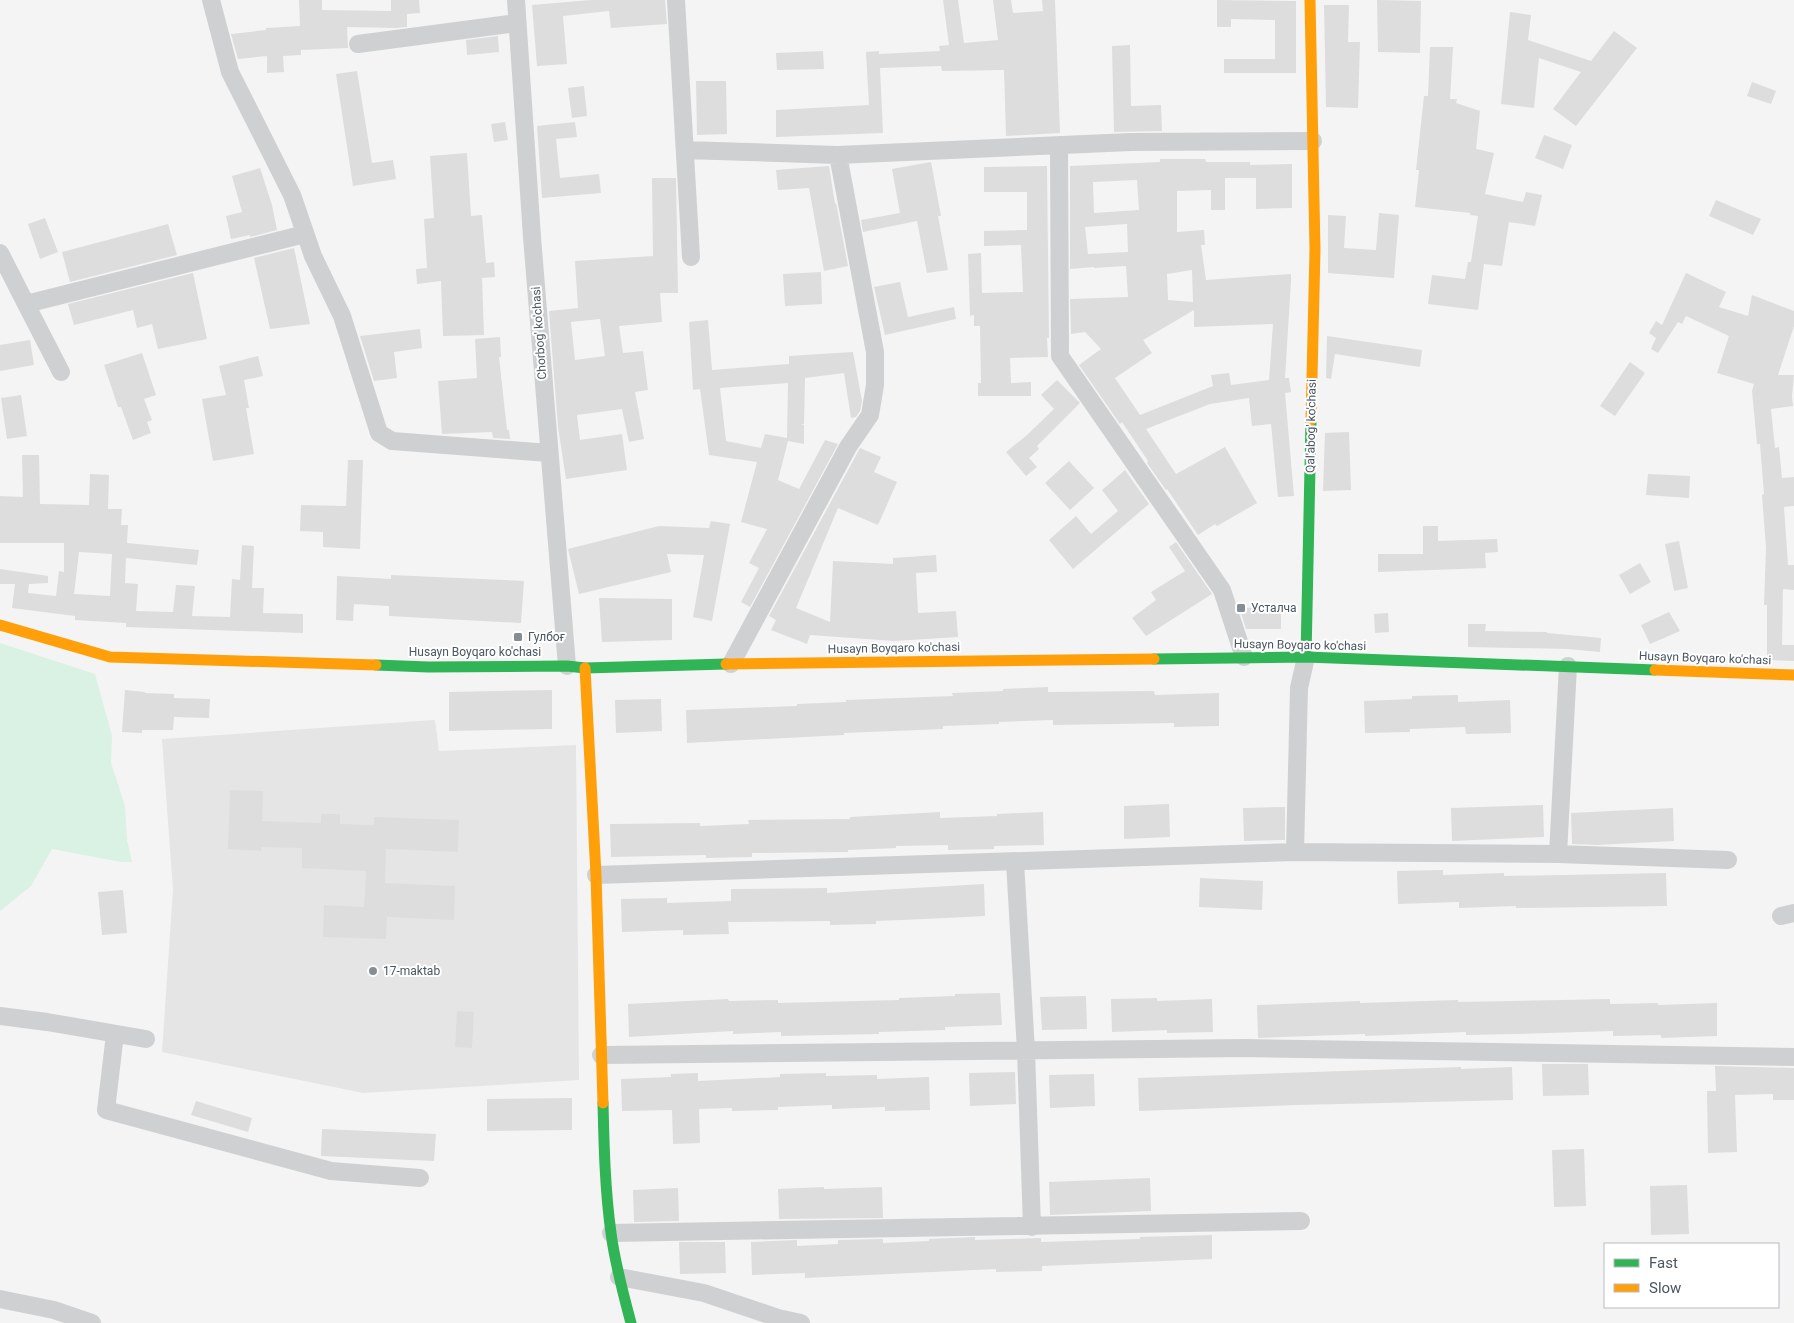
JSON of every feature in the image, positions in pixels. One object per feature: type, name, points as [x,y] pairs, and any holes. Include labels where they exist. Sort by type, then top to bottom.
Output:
[{"type":"main road","name":"Qal'abog' ko'chasi","points":[[1306,657],[1315,250],[1310,0]]},
{"type":"main road","name":"Husayn Boyqaro ko'chasi","points":[[0,625],[110,657],[428,667],[567,666],[585,668],[731,664],[1306,657],[1794,675]]},
{"type":"main road","points":[[585,668],[596,875],[604,1151],[611,1233],[619,1278],[631,1323]]},
{"type":"street","points":[[211,0],[230,72],[292,195],[313,256],[342,316],[379,432],[392,441],[549,453]]},
{"type":"street","name":"Сhorbog' ko'chasi","points":[[516,0],[549,453],[567,666]]},
{"type":"street","points":[[676,0],[691,257]]},
{"type":"street","points":[[358,44],[517,23]]},
{"type":"street","points":[[685,150],[838,155],[1131,142],[1313,141]]},
{"type":"street","points":[[1059,145],[1060,356],[1222,590],[1244,657]]},
{"type":"street","points":[[731,664],[848,447],[870,415],[875,385],[875,352],[838,155]]},
{"type":"street","points":[[26,304],[305,234]]},
{"type":"street","points":[[0,253],[61,372]]},
{"type":"street","name":"Qal'abog' ko'chasi","points":[[1296,852],[1299,688],[1306,657]]},
{"type":"street","points":[[1558,854],[1568,666]]},
{"type":"street","points":[[596,875],[1296,852],[1558,854],[1728,860]]},
{"type":"street","points":[[1015,862],[1026,1051],[1032,1227]]},
{"type":"street","points":[[0,1016],[146,1039]]},
{"type":"street","points":[[115,1034],[106,1110],[331,1171],[420,1178]]},
{"type":"street","points":[[601,1055],[1244,1048],[1794,1057]]},
{"type":"street","points":[[611,1233],[1301,1221]]},
{"type":"street","points":[[619,1278],[704,1293],[778,1318],[801,1323]]},
{"type":"street","points":[[0,1299],[54,1310],[92,1323]]},
{"type":"shaded area","name":"17-maktab","points":[[435,720],[439,751],[576,745],[579,1080],[363,1093],[162,1052],[173,890],[162,739]]},
{"type":"green space","points":[[0,643],[95,674],[112,736],[111,763],[125,806],[127,840],[132,862],[121,862],[52,849],[31,886],[0,911]]},
{"type":"building","points":[[299,0],[322,0],[322,10],[391,11],[391,0],[419,0],[420,13],[407,14],[407,27],[347,27],[348,48],[301,50],[301,55],[283,56],[284,72],[267,73],[267,56],[238,59],[231,34],[266,30],[266,28],[300,26]]},
{"type":"building","points":[[591,0],[665,0],[667,24],[611,28],[609,11],[563,16],[567,64],[537,66],[532,5]]},
{"type":"building","points":[[943,0],[958,0],[964,43],[998,40],[993,0],[1011,0],[1013,13],[1043,11],[1042,0],[1055,0],[1060,133],[1006,136],[1004,70],[942,71],[941,66],[880,68],[883,133],[776,137],[776,110],[869,105],[866,52],[879,51],[879,54],[940,51],[939,46],[949,45]]},
{"type":"building","points":[[1217,0],[1296,1],[1296,73],[1224,73],[1224,59],[1275,59],[1275,20],[1231,19],[1231,27],[1217,27]]},
{"type":"building","points":[[1377,0],[1421,1],[1420,53],[1378,52]]},
{"type":"building","points":[[1324,5],[1349,5],[1348,42],[1360,42],[1358,108],[1326,107]]},
{"type":"building","points":[[1510,12],[1531,15],[1528,40],[1591,61],[1614,31],[1637,48],[1576,126],[1553,109],[1581,72],[1539,58],[1534,108],[1501,104]]},
{"type":"building","points":[[498,36],[499,52],[467,55],[466,40]]},
{"type":"building","points":[[1130,45],[1131,106],[1161,105],[1162,131],[1114,132],[1112,46]]},
{"type":"building","points":[[1430,47],[1453,47],[1450,99],[1457,99],[1456,103],[1480,111],[1476,149],[1494,153],[1485,194],[1523,202],[1526,192],[1542,195],[1535,226],[1509,222],[1502,266],[1484,264],[1478,310],[1428,304],[1432,275],[1465,279],[1468,262],[1471,262],[1478,216],[1470,215],[1470,213],[1415,207],[1419,170],[1416,170],[1424,96],[1428,96]]},
{"type":"building","points":[[823,51],[824,69],[777,70],[776,53]]},
{"type":"building","points":[[357,71],[372,163],[393,160],[396,179],[353,186],[336,74]]},
{"type":"building","points":[[696,81],[726,81],[727,134],[697,135]]},
{"type":"building","points":[[1752,82],[1776,91],[1771,104],[1747,96]]},
{"type":"building","points":[[584,86],[587,116],[572,118],[568,88]]},
{"type":"building","points":[[505,122],[508,140],[494,142],[491,124]]},
{"type":"building","points":[[575,122],[577,137],[556,139],[560,178],[599,174],[601,193],[542,198],[537,126]]},
{"type":"building","points":[[1544,135],[1572,145],[1563,169],[1535,158]]},
{"type":"building","points":[[467,153],[471,216],[482,215],[486,263],[494,262],[495,277],[482,278],[484,335],[443,336],[441,281],[417,284],[416,269],[427,268],[424,219],[434,218],[430,156]]},
{"type":"building","points":[[1160,159],[1205,159],[1206,162],[1250,162],[1250,165],[1292,164],[1292,208],[1256,209],[1256,178],[1225,178],[1225,210],[1211,210],[1211,190],[1177,191],[1177,232],[1204,230],[1205,245],[1201,245],[1206,280],[1291,274],[1285,378],[1289,378],[1291,392],[1285,393],[1294,496],[1278,497],[1271,424],[1252,426],[1249,398],[1210,404],[1146,429],[1176,474],[1225,447],[1257,503],[1217,526],[1215,524],[1198,535],[1147,463],[1148,461],[1122,422],[1120,424],[1079,365],[1101,349],[1085,332],[1071,334],[1070,299],[1128,297],[1126,266],[1070,269],[1070,166],[1160,162]],"holes":[[[1137,180],[1139,210],[1094,213],[1093,182]],[[1127,224],[1128,252],[1088,254],[1085,227]],[[1192,270],[1193,302],[1168,300],[1167,274]],[[1194,310],[1194,327],[1273,324],[1269,380],[1231,385],[1229,373],[1211,375],[1213,386],[1140,415],[1115,378],[1152,353],[1143,340]]]},
{"type":"building","points":[[931,162],[948,270],[927,273],[917,221],[863,232],[861,220],[900,213],[892,169]]},
{"type":"building","points":[[829,166],[848,266],[824,271],[809,188],[778,190],[776,170]]},
{"type":"building","points":[[1047,166],[1048,357],[1010,358],[1011,383],[1031,382],[1031,396],[978,396],[978,383],[981,383],[980,326],[974,326],[974,315],[970,316],[968,254],[981,253],[982,293],[1023,292],[1021,245],[984,246],[984,231],[1027,230],[1027,192],[984,192],[984,167]]},
{"type":"building","points":[[260,168],[272,205],[277,230],[250,237],[250,235],[231,239],[226,216],[242,212],[232,176]]},
{"type":"building","points":[[652,178],[676,178],[678,293],[660,293],[662,322],[619,326],[623,353],[643,351],[648,390],[635,392],[644,439],[629,442],[622,409],[577,415],[580,440],[622,434],[627,470],[566,479],[558,427],[549,311],[578,308],[575,261],[653,256]],"holes":[[[600,319],[605,356],[575,360],[571,322]]]},
{"type":"building","points":[[1716,200],[1761,219],[1753,235],[1709,216]]},
{"type":"building","points":[[1379,213],[1399,215],[1394,278],[1328,273],[1328,215],[1346,216],[1344,248],[1376,250]]},
{"type":"building","points":[[45,218],[58,252],[40,259],[28,224]]},
{"type":"building","points":[[168,224],[177,255],[70,282],[62,252]]},
{"type":"building","points":[[294,248],[310,324],[270,329],[254,258]]},
{"type":"building","points":[[821,272],[822,304],[785,306],[783,274]]},
{"type":"building","points":[[193,273],[207,339],[158,349],[152,324],[137,328],[133,310],[74,325],[68,304]]},
{"type":"building","points":[[1686,273],[1726,292],[1719,307],[1748,316],[1752,295],[1794,311],[1794,326],[1778,375],[1794,375],[1793,406],[1771,409],[1775,448],[1779,447],[1782,478],[1794,477],[1794,506],[1784,507],[1788,565],[1794,565],[1794,590],[1783,589],[1782,645],[1794,645],[1794,661],[1767,660],[1767,605],[1764,605],[1766,548],[1762,495],[1764,494],[1760,444],[1757,444],[1752,391],[1754,384],[1717,373],[1729,336],[1686,316],[1682,324],[1678,322],[1658,353],[1651,349],[1656,338],[1649,333],[1656,321],[1662,325]]},
{"type":"building","points":[[900,282],[908,317],[954,307],[956,319],[885,335],[874,287]]},
{"type":"building","points":[[708,320],[712,370],[789,364],[789,356],[853,352],[862,401],[860,411],[856,417],[851,418],[844,373],[805,378],[804,424],[801,424],[804,425],[804,444],[788,441],[778,480],[799,489],[825,440],[838,444],[750,607],[741,602],[759,568],[749,563],[767,529],[741,522],[757,462],[709,455],[700,389],[693,390],[689,322]],"holes":[[[788,383],[787,438],[765,434],[761,448],[726,441],[720,388]]]},
{"type":"building","points":[[420,329],[422,348],[394,352],[397,378],[374,381],[360,336]]},
{"type":"building","points":[[1327,336],[1422,350],[1420,367],[1335,354],[1331,379],[1326,378]]},
{"type":"building","points":[[500,337],[501,357],[499,357],[507,430],[509,430],[510,439],[493,438],[492,432],[442,434],[438,381],[477,378],[475,339]]},
{"type":"building","points":[[30,340],[34,365],[0,371],[0,345]]},
{"type":"building","points":[[142,353],[156,395],[144,399],[152,420],[147,422],[151,433],[133,440],[121,407],[118,407],[104,365]]},
{"type":"building","points":[[258,356],[263,376],[244,380],[249,408],[246,408],[254,454],[213,461],[202,399],[226,395],[219,366]]},
{"type":"building","points":[[1630,362],[1645,373],[1615,416],[1600,406]]},
{"type":"building","points":[[1057,380],[1080,403],[1037,446],[1039,449],[1029,458],[1037,467],[1026,476],[1006,452],[1054,409],[1041,395]]},
{"type":"building","points":[[21,395],[27,436],[7,439],[1,398]]},
{"type":"building","points":[[1349,432],[1351,490],[1323,491],[1325,433]]},
{"type":"building","points":[[860,448],[881,457],[874,472],[897,482],[878,525],[838,508],[796,608],[830,622],[833,561],[893,564],[893,558],[936,555],[937,572],[916,573],[918,613],[956,611],[958,637],[894,641],[810,635],[807,644],[771,630],[776,620],[769,616]]},
{"type":"building","points":[[22,455],[39,455],[40,504],[89,505],[90,474],[109,475],[108,509],[122,509],[121,525],[128,525],[127,543],[199,550],[197,565],[126,558],[125,583],[138,584],[136,611],[173,612],[176,585],[195,586],[192,616],[230,617],[232,579],[240,580],[242,545],[254,546],[252,588],[264,588],[263,613],[303,614],[303,633],[126,627],[126,623],[75,620],[75,616],[12,608],[15,584],[0,584],[0,569],[48,576],[48,583],[29,584],[28,593],[56,596],[59,571],[64,572],[64,543],[0,543],[0,496],[23,497]],"holes":[[[79,552],[112,554],[110,596],[74,594]]]},
{"type":"building","points":[[348,460],[363,460],[360,549],[323,547],[323,532],[300,531],[301,505],[346,506]]},
{"type":"building","points":[[1069,461],[1094,488],[1070,510],[1045,483]]},
{"type":"building","points":[[1125,470],[1149,504],[1073,569],[1049,540],[1076,516],[1091,534],[1118,511],[1102,490]]},
{"type":"building","points":[[1648,474],[1690,476],[1689,498],[1646,495]]},
{"type":"building","points":[[711,521],[730,524],[712,621],[693,617],[704,555],[667,554],[671,572],[579,594],[568,549],[659,526],[709,528]]},
{"type":"building","points":[[1423,526],[1438,526],[1438,541],[1497,539],[1498,552],[1485,553],[1486,568],[1378,572],[1378,554],[1423,554]]},
{"type":"building","points":[[1679,541],[1688,588],[1674,591],[1665,544]]},
{"type":"building","points":[[1176,542],[1212,594],[1146,636],[1132,618],[1156,600],[1151,592],[1185,571],[1169,547]]},
{"type":"building","points":[[1640,563],[1651,582],[1630,594],[1619,575]]},
{"type":"building","points":[[391,575],[524,581],[521,623],[389,616],[389,606],[354,604],[353,621],[336,620],[337,576],[391,579]]},
{"type":"building","points":[[599,598],[672,599],[672,640],[602,642]]},
{"type":"building","points":[[1281,607],[1281,629],[1246,629],[1241,608]]},
{"type":"building","points":[[1669,612],[1680,631],[1650,644],[1641,625]]},
{"type":"building","points":[[1388,613],[1389,632],[1375,633],[1374,614]]},
{"type":"building","points":[[1468,624],[1486,624],[1485,631],[1547,632],[1601,638],[1600,652],[1568,649],[1468,647]]},
{"type":"building","points":[[1048,687],[1048,692],[1154,691],[1155,695],[1219,693],[1219,726],[1174,727],[1174,723],[1053,725],[1053,720],[943,726],[943,729],[687,743],[686,710],[797,706],[797,704],[846,702],[846,700],[953,696],[952,693]]},
{"type":"building","points":[[125,690],[174,694],[174,698],[210,699],[209,718],[174,717],[173,730],[142,730],[142,733],[122,732]]},
{"type":"building","points":[[552,690],[552,729],[449,731],[449,692]]},
{"type":"building","points":[[1458,695],[1458,702],[1510,700],[1511,733],[1466,734],[1465,727],[1410,729],[1410,732],[1365,733],[1364,701],[1412,699],[1412,696]]},
{"type":"building","points":[[661,699],[662,731],[616,733],[615,700]]},
{"type":"building","points":[[230,790],[263,791],[262,821],[321,823],[321,814],[340,814],[340,824],[374,825],[374,817],[459,820],[458,852],[386,849],[385,883],[455,886],[454,920],[387,917],[386,939],[323,937],[324,905],[364,907],[366,871],[302,868],[302,848],[261,847],[261,851],[228,849]]},
{"type":"building","points":[[1169,804],[1170,837],[1124,839],[1124,806]]},
{"type":"building","points":[[1543,805],[1544,837],[1452,841],[1451,808]]},
{"type":"building","points":[[1285,807],[1285,840],[1244,841],[1243,808]]},
{"type":"building","points":[[1673,808],[1674,841],[1597,845],[1572,844],[1571,813]]},
{"type":"building","points":[[940,812],[940,818],[1043,812],[1044,845],[994,846],[994,849],[948,850],[948,845],[896,846],[896,848],[848,850],[848,852],[752,853],[752,857],[706,858],[706,855],[611,857],[610,824],[700,823],[700,826],[749,824],[748,820],[850,819],[850,817]]},
{"type":"building","points":[[1443,870],[1443,875],[1504,873],[1504,876],[1666,873],[1667,906],[1459,908],[1459,902],[1398,904],[1397,871]]},
{"type":"building","points":[[1200,878],[1263,881],[1262,910],[1199,907]]},
{"type":"building","points":[[984,884],[985,916],[876,921],[876,924],[830,925],[830,921],[728,922],[729,934],[683,935],[683,930],[622,932],[621,899],[667,898],[667,903],[731,901],[731,889],[827,888],[827,893]]},
{"type":"building","points":[[123,890],[127,933],[102,935],[98,892]]},
{"type":"building","points":[[1000,993],[1002,1025],[945,1027],[945,1030],[879,1032],[879,1034],[781,1036],[781,1032],[733,1034],[733,1031],[629,1037],[628,1004],[728,999],[729,1001],[778,1000],[778,1003],[899,1000],[899,998],[955,996],[955,994]]},
{"type":"building","points":[[1086,996],[1087,1029],[1042,1030],[1040,997]]},
{"type":"building","points":[[1157,998],[1157,1001],[1212,999],[1213,1032],[1167,1033],[1167,1030],[1112,1032],[1111,999]]},
{"type":"building","points":[[1610,999],[1610,1004],[1717,1003],[1717,1036],[1661,1038],[1661,1035],[1613,1036],[1613,1031],[1466,1035],[1466,1032],[1258,1038],[1257,1005],[1360,1001],[1360,1003]]},
{"type":"building","points":[[457,1011],[474,1012],[472,1048],[455,1047]]},
{"type":"building","points":[[1542,1064],[1588,1064],[1589,1095],[1543,1096]]},
{"type":"building","points":[[1715,1066],[1794,1068],[1794,1100],[1773,1100],[1773,1094],[1735,1095],[1737,1152],[1708,1153],[1707,1091],[1716,1091]]},
{"type":"building","points":[[1461,1067],[1461,1069],[1512,1067],[1513,1100],[1139,1111],[1138,1078]]},
{"type":"building","points":[[1015,1072],[1016,1104],[970,1106],[969,1073]]},
{"type":"building","points":[[698,1073],[698,1081],[780,1077],[780,1074],[826,1073],[826,1076],[877,1075],[877,1079],[929,1077],[930,1110],[885,1111],[885,1107],[832,1109],[832,1105],[778,1107],[778,1110],[732,1111],[732,1108],[699,1109],[700,1143],[673,1144],[672,1110],[622,1111],[621,1079],[671,1077],[671,1074]]},
{"type":"building","points":[[1094,1074],[1095,1106],[1050,1108],[1049,1075]]},
{"type":"building","points":[[572,1098],[572,1130],[487,1131],[487,1099]]},
{"type":"building","points":[[196,1101],[252,1118],[248,1132],[191,1115]]},
{"type":"building","points":[[322,1129],[436,1134],[434,1161],[321,1156]]},
{"type":"building","points":[[1584,1149],[1586,1206],[1554,1207],[1552,1150]]},
{"type":"building","points":[[1150,1178],[1151,1211],[1050,1215],[1049,1182]]},
{"type":"building","points":[[1687,1185],[1689,1234],[1651,1235],[1650,1186]]},
{"type":"building","points":[[824,1187],[824,1189],[882,1187],[883,1218],[779,1219],[778,1189]]},
{"type":"building","points":[[678,1188],[679,1221],[634,1222],[633,1190]]},
{"type":"building","points":[[1212,1235],[1212,1259],[1042,1266],[1042,1271],[996,1272],[996,1269],[805,1278],[805,1273],[752,1275],[751,1242],[797,1240],[797,1246],[838,1244],[838,1240],[883,1239],[883,1243],[975,1237],[975,1240],[1041,1238],[1041,1242]]},
{"type":"building","points":[[679,1242],[725,1242],[726,1273],[680,1274]]},
{"type":"traffic: fast","points":[[1306,657],[1311,420]]},
{"type":"traffic: fast","points":[[1154,659],[1306,657],[1655,670]]},
{"type":"traffic: fast","points":[[376,665],[428,667],[567,666],[585,668],[726,664]]},
{"type":"traffic: fast","points":[[603,1103],[604,1152],[611,1233],[617,1267],[631,1323]]},
{"type":"traffic: slow","points":[[1310,0],[1315,250],[1311,420]]},
{"type":"traffic: slow","points":[[0,625],[110,657],[376,665]]},
{"type":"traffic: slow","points":[[726,664],[1154,659]]},
{"type":"traffic: slow","points":[[585,668],[596,875],[603,1103]]},
{"type":"traffic: slow","points":[[1655,670],[1794,675]]},
{"type":"place","name":"Усталча","points":[[1241,608]]},
{"type":"place","name":"Гулбоғ","points":[[518,637]]},
{"type":"place","name":"17-maktab","points":[[373,971]]}]
